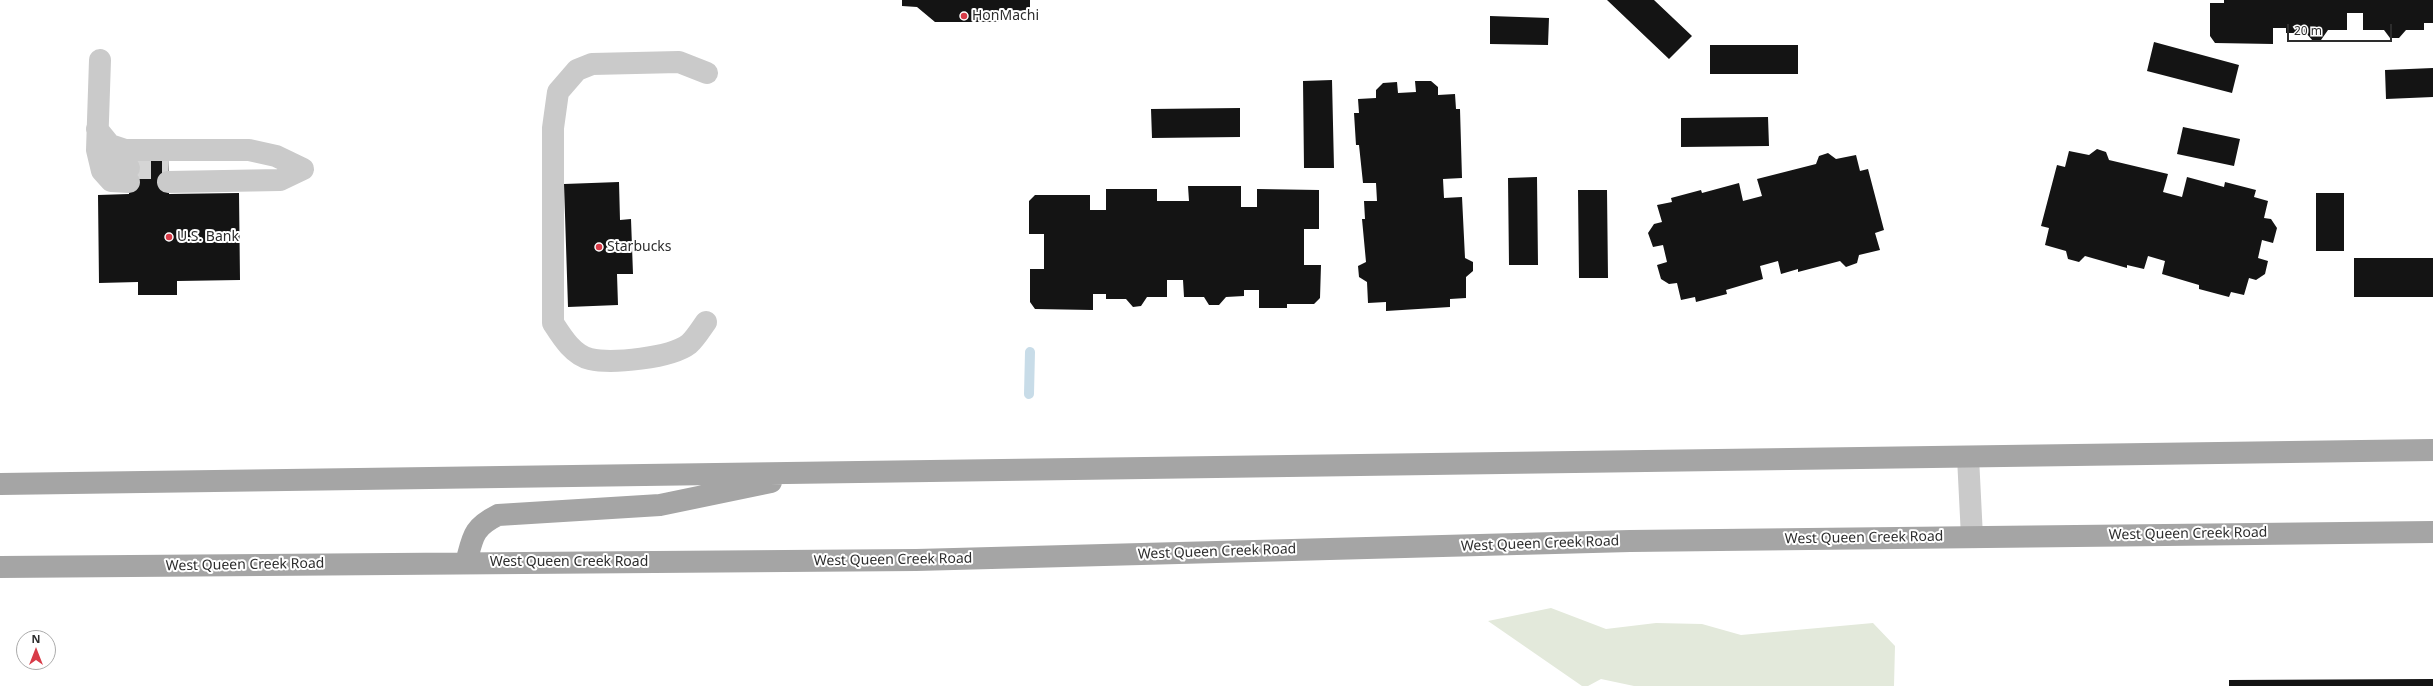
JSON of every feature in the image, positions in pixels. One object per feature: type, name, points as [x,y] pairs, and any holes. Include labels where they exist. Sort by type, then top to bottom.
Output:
[{"type":"main road","points":[[0,484],[2433,450]]},
{"type":"main road","points":[[466,563],[473,536],[482,523],[498,515],[660,505],[823,472]]},
{"type":"main road","name":"West Queen Creek Road","points":[[0,567],[916,560],[1630,541],[2433,532]]},
{"type":"lane","points":[[100,60],[97,150],[102,171],[111,180],[129,175]]},
{"type":"lane","points":[[706,73],[679,62],[592,64],[577,70],[558,92],[552,128],[554,323],[566,344],[589,359],[633,359],[670,353],[689,344],[706,322]]},
{"type":"lane","points":[[97,129],[110,144],[125,150],[249,150],[276,156],[303,169],[280,180],[168,175]]},
{"type":"lane","points":[[1968,457],[1972,537]]},
{"type":"shaded area","points":[[1551,608],[1606,629],[1656,623],[1702,624],[1741,635],[1873,623],[1895,646],[1894,686],[1634,686],[1601,679],[1588,686],[1582,686],[1488,621]]},
{"type":"building","name":"HonMachi","points":[[902,0],[1030,0],[1030,11],[999,10],[999,22],[935,22],[917,7],[902,6]]},
{"type":"building","points":[[1607,0],[1654,0],[1692,36],[1669,59]]},
{"type":"building","points":[[2224,0],[2433,0],[2433,23],[2424,23],[2424,30],[2406,30],[2399,38],[2390,38],[2384,30],[2363,30],[2363,13],[2347,13],[2347,30],[2328,30],[2321,40],[2313,41],[2306,33],[2286,33],[2286,28],[2273,28],[2273,44],[2215,43],[2210,36],[2210,3],[2224,3]]},
{"type":"building","points":[[1490,16],[1549,18],[1548,45],[1490,44]]},
{"type":"building","points":[[2154,42],[2239,65],[2232,93],[2147,71]]},
{"type":"building","points":[[1710,45],[1798,45],[1798,74],[1710,74]]},
{"type":"building","points":[[2433,68],[2433,97],[2386,99],[2385,70]]},
{"type":"building","points":[[1332,80],[1334,168],[1304,168],[1303,81]]},
{"type":"building","points":[[1415,81],[1431,81],[1438,87],[1438,95],[1455,94],[1456,109],[1460,109],[1462,178],[1443,179],[1444,198],[1462,197],[1465,258],[1473,262],[1473,271],[1466,277],[1466,298],[1450,299],[1450,307],[1386,311],[1386,302],[1368,303],[1367,282],[1359,277],[1358,266],[1366,262],[1362,219],[1365,219],[1364,201],[1377,201],[1376,183],[1363,183],[1359,145],[1356,145],[1354,113],[1359,113],[1358,99],[1376,98],[1376,90],[1383,83],[1397,82],[1398,93],[1416,92]]},
{"type":"building","points":[[1240,108],[1240,137],[1152,138],[1151,109]]},
{"type":"building","points":[[1768,117],[1769,146],[1681,147],[1681,118]]},
{"type":"building","points":[[2183,127],[2240,139],[2234,166],[2177,154]]},
{"type":"building","points":[[2097,149],[2106,152],[2109,160],[2168,174],[2163,192],[2182,197],[2187,177],[2224,187],[2225,182],[2256,190],[2254,197],[2268,201],[2264,218],[2271,219],[2277,228],[2273,243],[2262,240],[2258,258],[2268,261],[2265,274],[2256,280],[2249,278],[2244,295],[2231,292],[2229,297],[2199,289],[2199,285],[2162,274],[2165,261],[2148,256],[2144,269],[2127,265],[2127,268],[2085,256],[2079,262],[2068,259],[2066,251],[2045,245],[2049,228],[2041,226],[2057,165],[2065,167],[2069,151],[2089,155]]},
{"type":"building","name":"U.S. Bank","points":[[168,153],[169,194],[239,193],[240,280],[177,281],[177,295],[138,295],[138,282],[99,283],[98,195],[129,194],[129,154]]},
{"type":"building","points":[[1828,153],[1836,159],[1856,155],[1860,171],[1868,169],[1884,230],[1875,233],[1880,250],[1859,255],[1857,263],[1846,267],[1840,261],[1798,272],[1798,269],[1781,274],[1778,261],[1760,266],[1763,279],[1726,290],[1727,294],[1696,302],[1695,297],[1681,300],[1677,283],[1669,284],[1661,279],[1657,265],[1667,262],[1663,245],[1653,247],[1648,233],[1654,224],[1662,222],[1657,205],[1672,202],[1671,198],[1701,190],[1702,193],[1739,183],[1743,201],[1762,196],[1757,179],[1816,164],[1819,156]]},
{"type":"building","points":[[1537,177],[1538,265],[1509,265],[1508,178]]},
{"type":"building","name":"Starbucks","points":[[619,182],[620,220],[631,219],[633,274],[617,274],[618,305],[568,307],[564,184]]},
{"type":"building","points":[[1188,186],[1241,186],[1241,207],[1257,207],[1257,189],[1319,190],[1319,229],[1304,229],[1304,265],[1321,265],[1320,298],[1314,304],[1287,304],[1287,308],[1259,308],[1259,290],[1244,290],[1244,296],[1226,297],[1219,305],[1209,305],[1204,297],[1184,297],[1183,280],[1167,280],[1167,297],[1147,297],[1141,306],[1133,307],[1126,299],[1106,299],[1106,294],[1093,294],[1093,310],[1035,309],[1030,302],[1030,269],[1044,269],[1044,234],[1029,234],[1029,201],[1035,195],[1090,195],[1090,210],[1106,210],[1106,189],[1157,189],[1157,201],[1189,201]]},
{"type":"building","points":[[1578,190],[1607,190],[1608,278],[1579,278]]},
{"type":"building","points":[[2316,193],[2344,193],[2344,251],[2316,251]]},
{"type":"building","points":[[2354,258],[2433,258],[2433,297],[2354,297]]},
{"type":"building","points":[[2433,679],[2433,686],[2229,686],[2229,680]]},
{"type":"waterway","points":[[1029,394],[1030,352]]},
{"type":"tunnel","points":[[129,168],[168,168]]},
{"type":"place","name":"HonMachi","points":[[964,16]]},
{"type":"place","name":"U.S. Bank","points":[[169,237]]},
{"type":"place","name":"Starbucks","points":[[599,247]]}]
